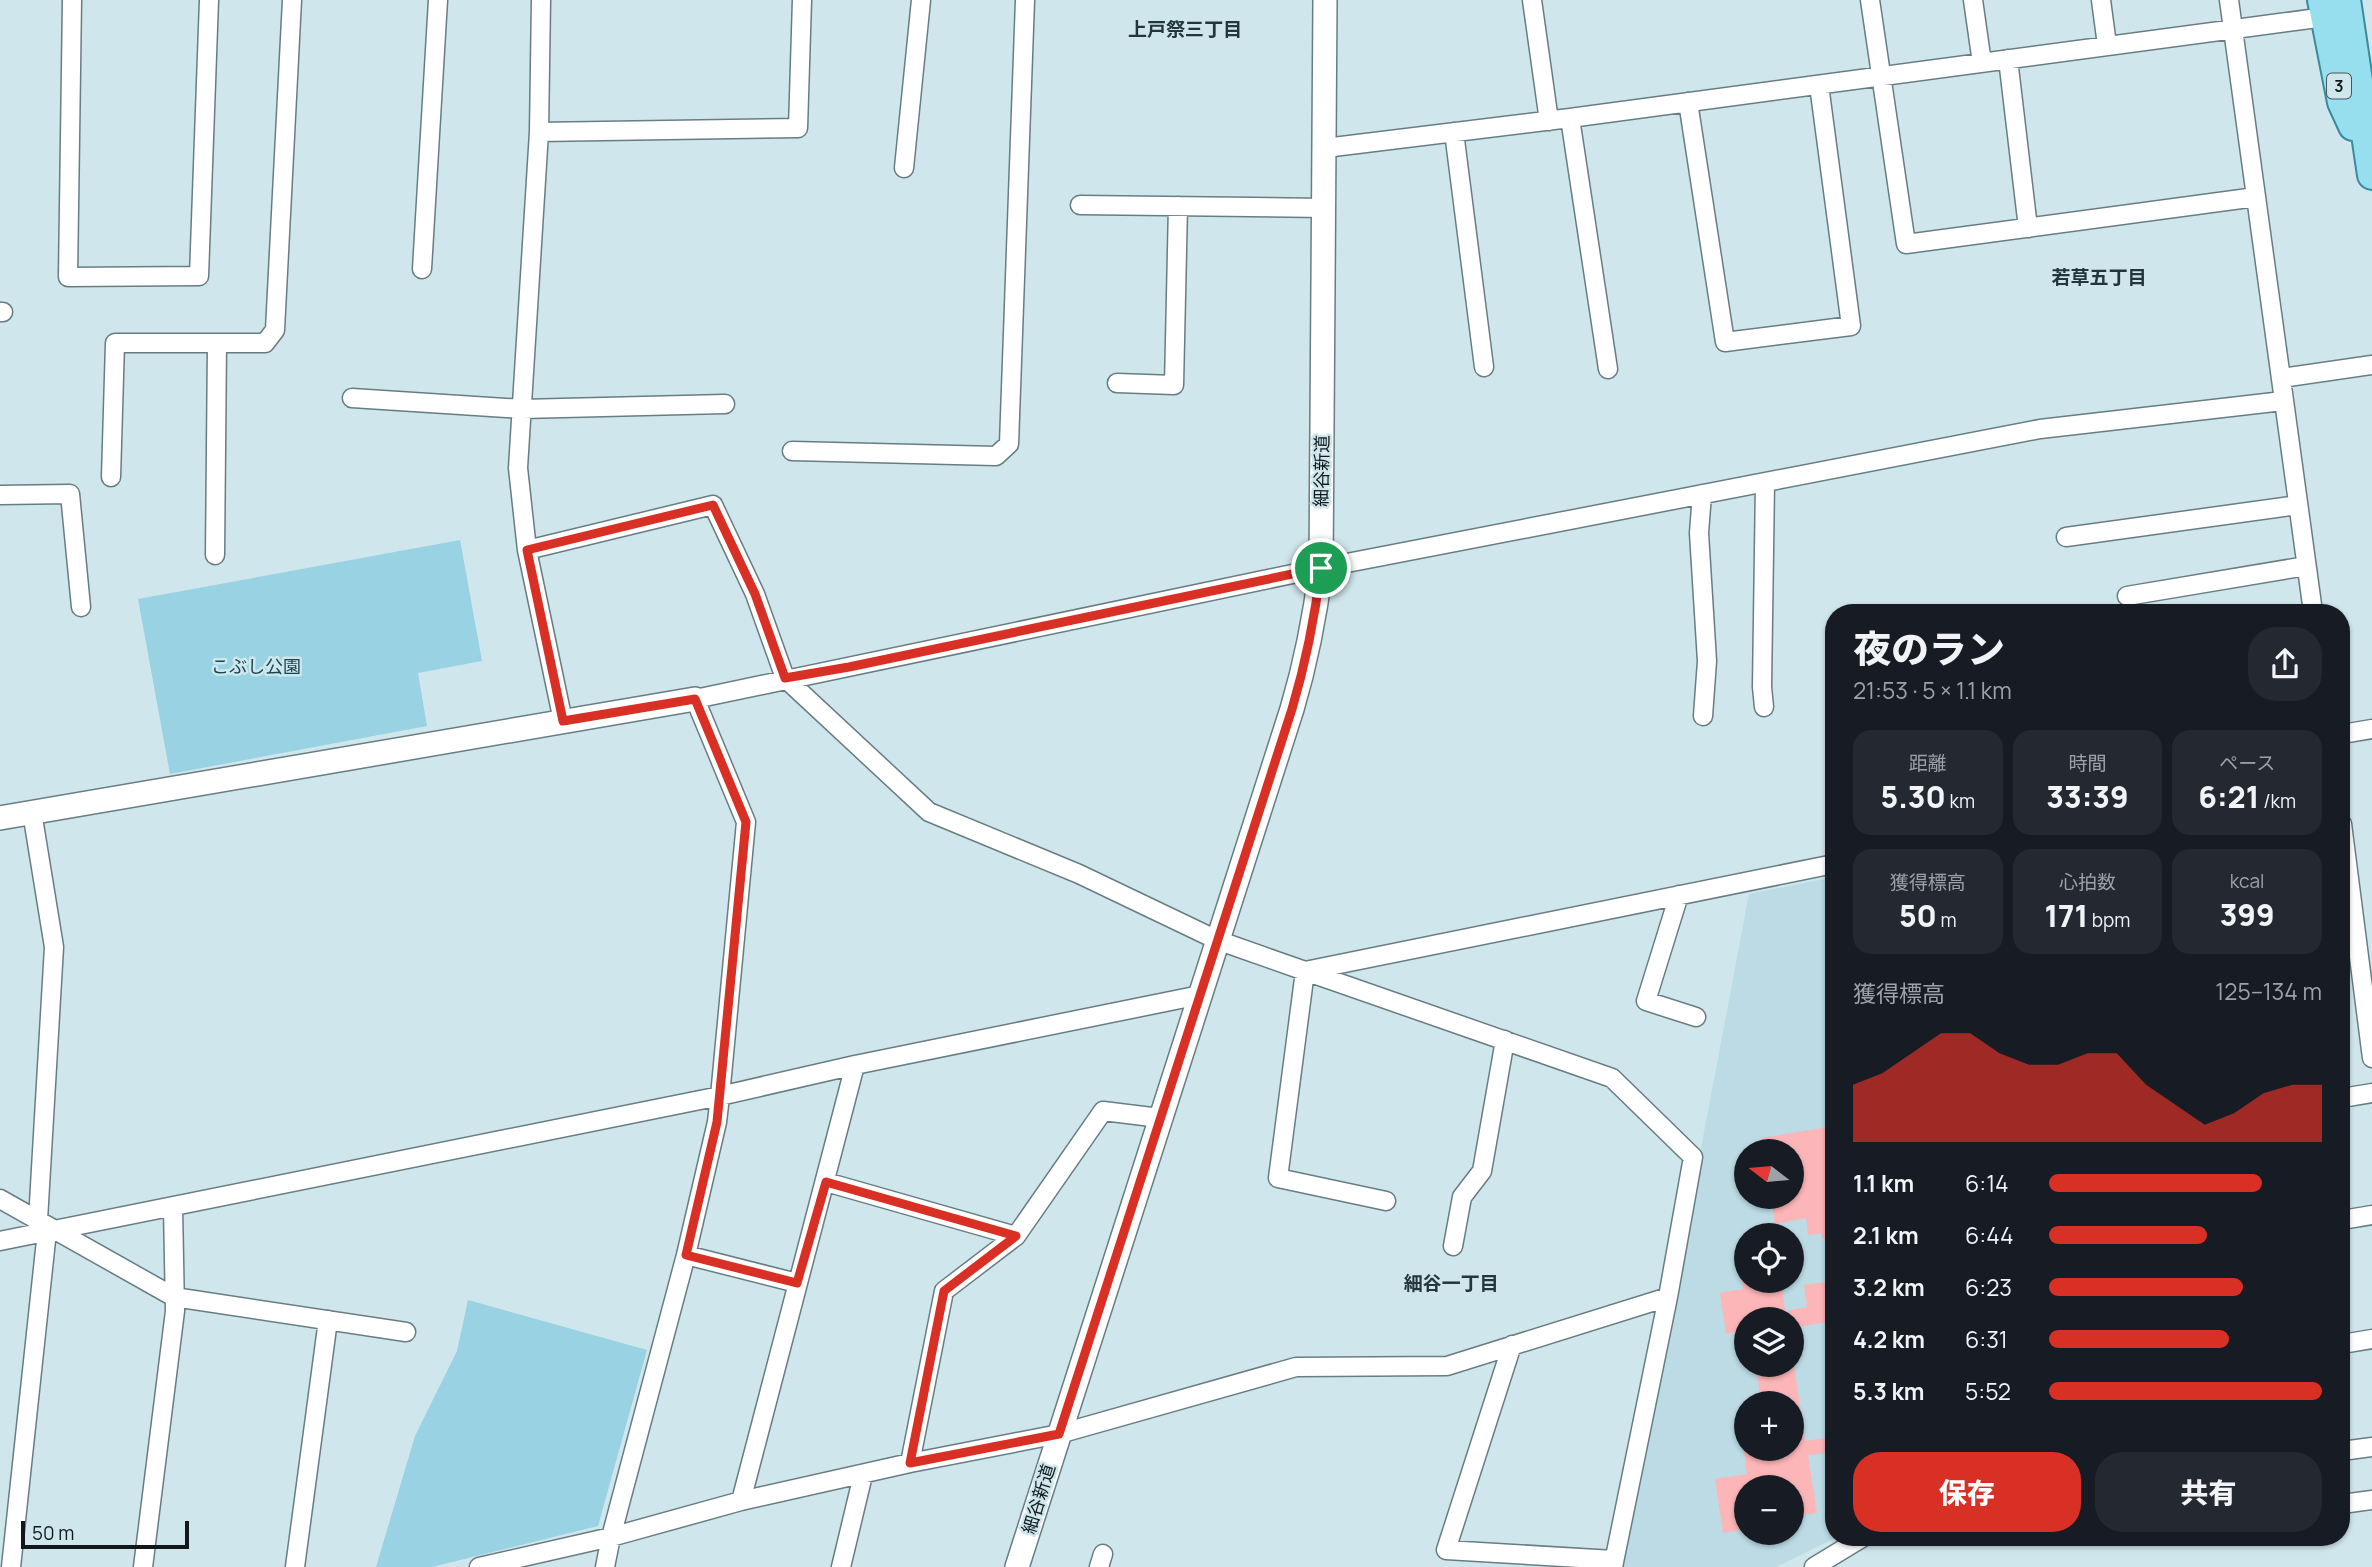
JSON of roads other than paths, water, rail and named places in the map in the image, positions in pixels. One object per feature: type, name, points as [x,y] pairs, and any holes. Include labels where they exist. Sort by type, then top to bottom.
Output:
[{"type":"main road","name":"3","points":[[2331,6],[2342,102],[2371,171]]},
{"type":"street","points":[[72,0],[68,277],[199,276],[209,0]]},
{"type":"street","points":[[111,477],[115,343],[265,343],[275,330],[292,0]]},
{"type":"street","points":[[422,269],[438,0]]},
{"type":"street","points":[[541,0],[539,132],[518,468],[527,550],[563,721]]},
{"type":"street","points":[[539,132],[798,128],[802,0]]},
{"type":"street","points":[[904,169],[921,0]]},
{"type":"street","points":[[792,452],[996,456],[1009,444],[1025,0]]},
{"type":"street","name":"細谷新道","points":[[1017,1567],[1306,662],[1316,614],[1321,568],[1325,0]]},
{"type":"street","points":[[1532,0],[1549,121]]},
{"type":"street","points":[[1870,0],[1906,244],[2256,197]]},
{"type":"street","points":[[1973,0],[1982,63]]},
{"type":"street","points":[[2101,0],[2107,46]]},
{"type":"street","points":[[2229,0],[2312,604]]},
{"type":"street","points":[[1325,148],[1549,121],[2107,46],[2233,28],[2331,6]]},
{"type":"street","points":[[2008,59],[2028,228]]},
{"type":"street","points":[[1688,102],[1725,342],[1850,326],[1819,85]]},
{"type":"street","points":[[1570,118],[1608,369]]},
{"type":"street","points":[[1454,132],[1483,367]]},
{"type":"street","points":[[1080,205],[1325,208]]},
{"type":"street","points":[[1117,383],[1174,385],[1178,206]]},
{"type":"street","points":[[215,555],[217,343]]},
{"type":"street","points":[[2281,378],[2372,365]]},
{"type":"street","points":[[352,398],[522,409],[725,404]]},
{"type":"street","points":[[0,818],[695,699],[785,678],[1321,568],[2040,429],[2283,401]]},
{"type":"street","points":[[1765,482],[1762,687],[1765,707]]},
{"type":"street","points":[[0,495],[70,494],[81,607]]},
{"type":"street","points":[[1702,494],[1699,533],[1707,661],[1703,716]]},
{"type":"street","points":[[527,550],[713,505],[755,594],[785,678],[929,813],[1079,874],[1217,940],[1612,1079],[1693,1157],[1668,1297],[1614,1563],[1446,1550],[1511,1345]]},
{"type":"street","points":[[2066,537],[2298,505]]},
{"type":"street","points":[[2127,596],[2306,566]]},
{"type":"street","points":[[605,1567],[686,1255],[717,1122],[720,1096],[746,822],[695,699]]},
{"type":"street","points":[[2350,733],[2372,729]]},
{"type":"street","points":[[11,1567],[47,1227],[54,947],[32,812]]},
{"type":"street","points":[[1306,971],[1825,866]]},
{"type":"street","points":[[1679,895],[1646,1001],[1696,1017]]},
{"type":"street","points":[[2350,939],[2372,1058]]},
{"type":"street","points":[[1306,971],[1278,1178],[1386,1200]]},
{"type":"street","points":[[0,1241],[47,1227],[173,1207],[1200,995]]},
{"type":"street","points":[[1453,1246],[1462,1197],[1482,1171],[1505,1040]]},
{"type":"street","points":[[741,1501],[855,1065]]},
{"type":"street","points":[[2350,1097],[2372,1093]]},
{"type":"street","points":[[910,1463],[944,1291],[1016,1236],[1103,1111],[1160,1118]]},
{"type":"street","points":[[826,1182],[1016,1236]]},
{"type":"street","points":[[0,1199],[174,1297],[406,1332]]},
{"type":"street","points":[[143,1567],[175,1311],[173,1207]]},
{"type":"street","points":[[2350,1219],[2372,1215]]},
{"type":"street","points":[[686,1255],[797,1283]]},
{"type":"street","points":[[479,1567],[611,1537],[741,1501],[910,1463],[1059,1434],[1296,1367],[1447,1366],[1668,1297]]},
{"type":"street","points":[[295,1567],[328,1320]]},
{"type":"street","points":[[2350,1343],[2372,1339]]},
{"type":"street","points":[[2350,1450],[2372,1447]]},
{"type":"street","points":[[841,1567],[863,1475]]},
{"type":"street","points":[[2350,1503],[2372,1500]]},
{"type":"street","points":[[1814,1567],[1849,1546]]},
{"type":"district","name":"上戸祭三丁目","points":[[1185,29]]},
{"type":"district","name":"若草五丁目","points":[[2099,277]]},
{"type":"district","name":"細谷一丁目","points":[[1451,1283]]},
{"type":"park label","name":"こぶし公園","points":[[256,667]]}]
